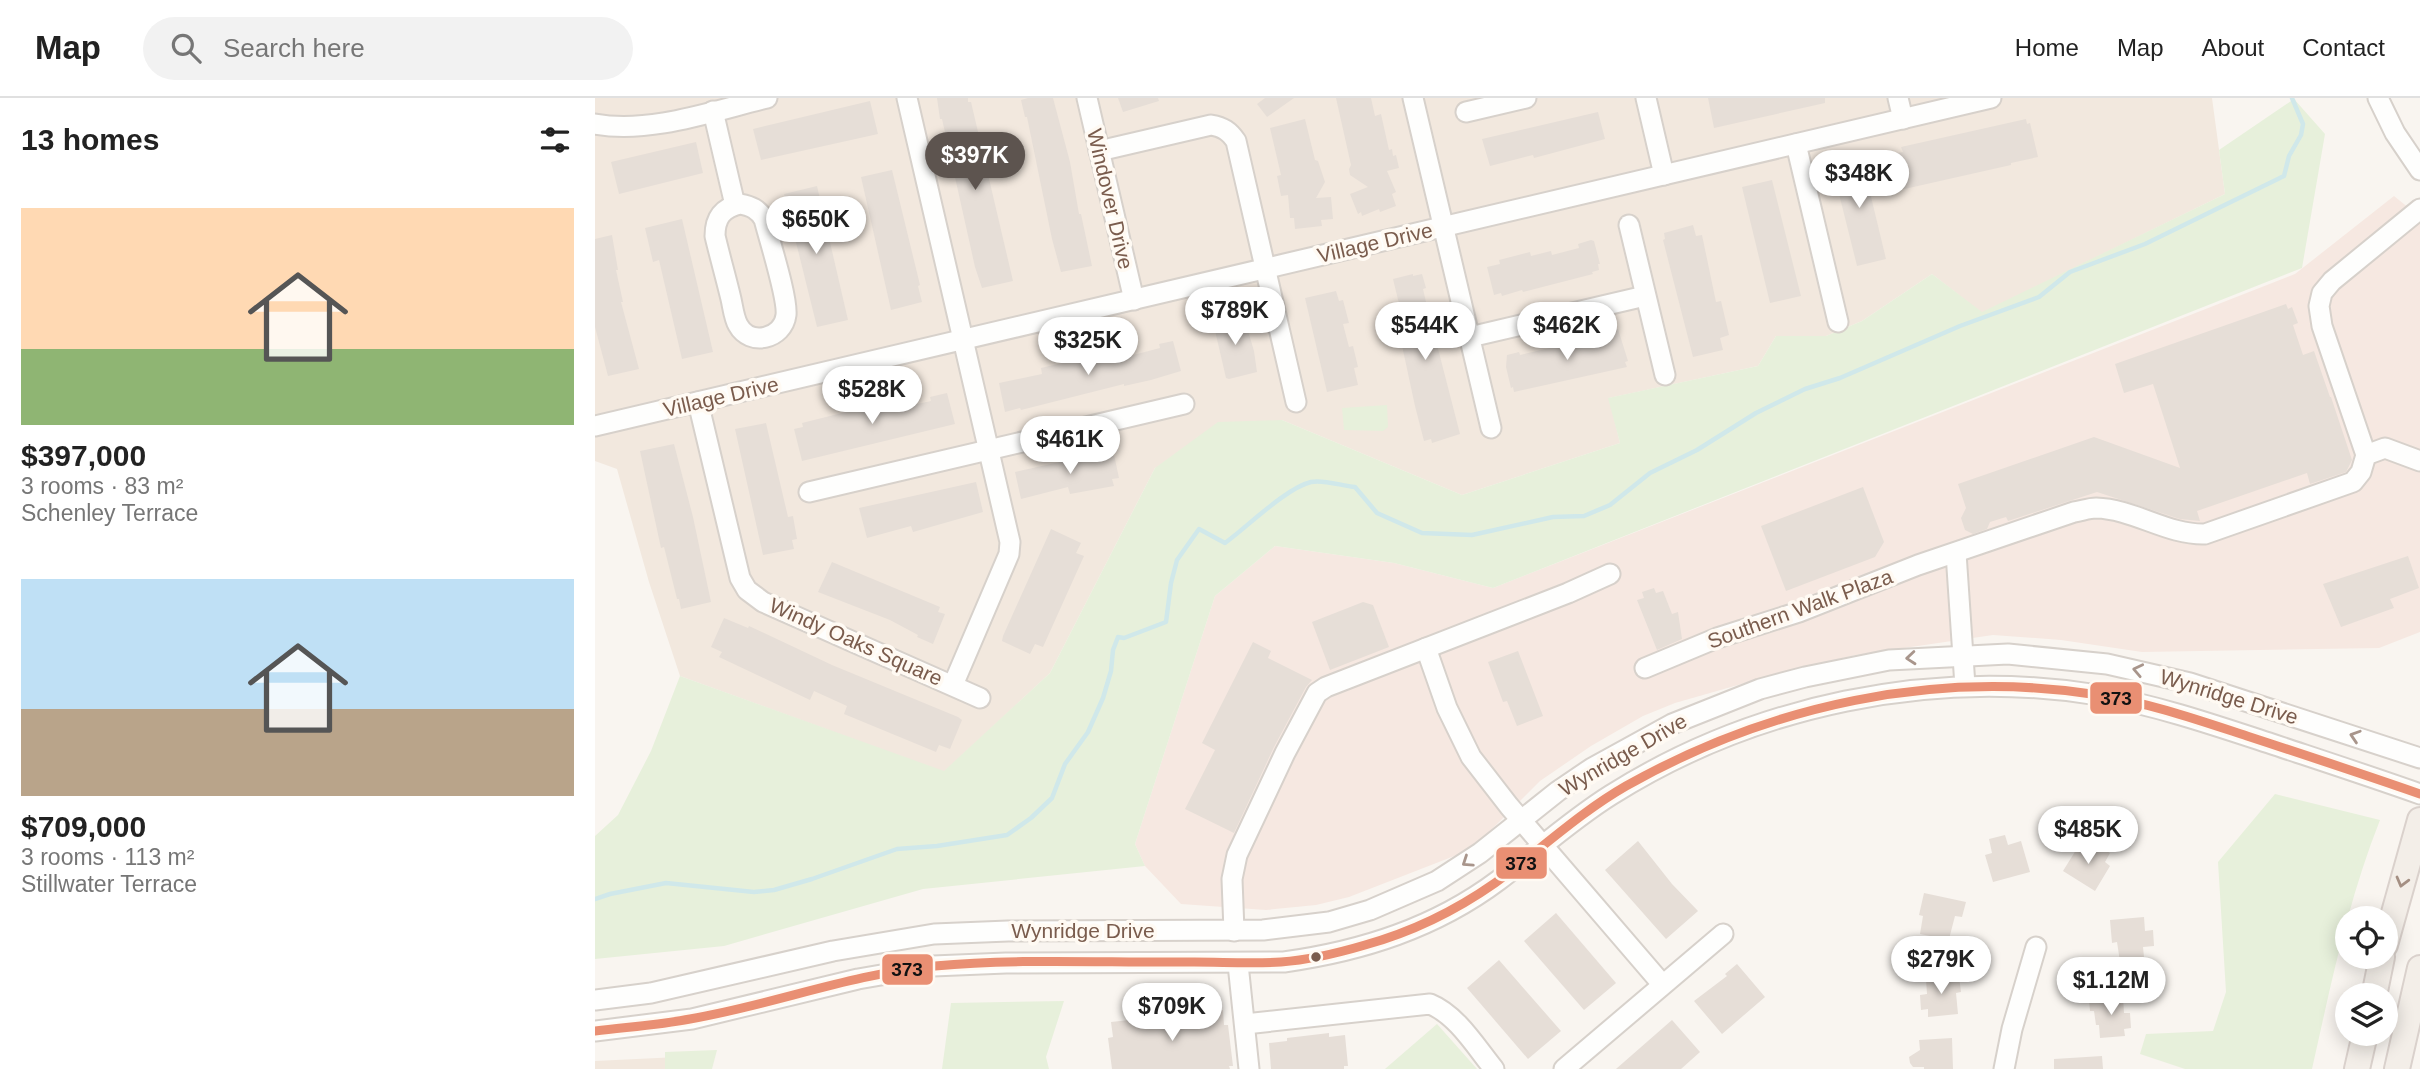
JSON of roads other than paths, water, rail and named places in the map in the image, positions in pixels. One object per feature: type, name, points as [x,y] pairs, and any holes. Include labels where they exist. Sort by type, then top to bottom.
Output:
[{"type":"main road","points":[[2396,906],[2420,820]]},
{"type":"main road","points":[[2397,1069],[2420,968]]},
{"type":"main road","points":[[2357,1069],[2362,1046]]},
{"type":"street","points":[[595,124],[635,127],[767,98]]},
{"type":"street","name":"Windy Oaks Square","points":[[907,98],[1009,534],[1009,554],[953,685]]},
{"type":"street","name":"Windover Drive","points":[[1087,98],[1134,300]]},
{"type":"street","points":[[1413,98],[1491,428]]},
{"type":"street","points":[[1466,112],[1526,98]]},
{"type":"street","points":[[1646,98],[1664,175]]},
{"type":"street","points":[[1899,98],[1903,119]]},
{"type":"street","name":"Village Drive","points":[[595,426],[1991,98]]},
{"type":"street","points":[[2378,98],[2395,133],[2420,170]]},
{"type":"street","points":[[713,111],[735,205]]},
{"type":"street","points":[[1099,151],[1211,125],[1222,127],[1231,133],[1236,141],[1267,269],[1296,402]]},
{"type":"street","points":[[1796,144],[1838,322]]},
{"type":"street","points":[[735,205],[750,205],[759,211],[764,219],[786,315],[776,333],[768,337],[749,336],[736,323],[715,236],[715,225],[719,216],[725,209],[735,205]]},
{"type":"street","points":[[2420,209],[2332,281],[2322,293],[2319,306],[2326,342],[2366,455],[2385,448],[2420,461]]},
{"type":"street","points":[[1629,225],[1665,375]]},
{"type":"street","points":[[1470,337],[1645,296]]},
{"type":"street","name":"Windy Oaks Square","points":[[698,402],[740,578],[747,590],[763,602],[980,698]]},
{"type":"street","points":[[809,492],[1184,404]]},
{"type":"street","name":"Southern Walk Plaza","points":[[1645,668],[1717,638],[1799,612],[1918,565],[2074,512],[2095,508],[2121,511],[2190,535],[2205,534],[2353,482],[2361,472],[2366,455]]},
{"type":"street","points":[[1956,554],[1965,687]]},
{"type":"street","points":[[1234,931],[1232,879],[1237,855],[1280,762],[1317,693],[1326,687],[1610,575]]},
{"type":"street","points":[[1426,648],[1460,738],[1471,757],[1521,820],[1662,984]]},
{"type":"street","name":"Wynridge Drive","points":[[595,1000],[651,993],[833,951],[934,934],[1008,930],[1234,931],[1292,928],[1329,922],[1393,901],[1457,869],[1592,768],[1672,724],[1761,689],[1848,667],[1889,660],[2008,654],[2108,664],[2190,683],[2420,758]]},
{"type":"street","name":"Wynridge Drive","points":[[595,1031],[692,1019],[858,979],[933,966],[1006,963],[1238,964],[1323,957],[1397,936],[1446,914],[1478,895],[1609,796],[1689,752],[1775,719],[1896,692],[1965,687],[2016,687],[2097,695],[2220,726],[2420,794]]},
{"type":"street","points":[[1564,1069],[1723,934]]},
{"type":"street","points":[[2004,1069],[2012,1029],[2036,947]]},
{"type":"street","points":[[1238,964],[1249,1069]]},
{"type":"street","points":[[1245,1024],[1430,1004],[1441,1008],[1451,1017],[1494,1069]]},
{"type":"waterway","points":[[595,899],[666,883],[754,892],[774,890],[897,849],[1007,835],[1031,818],[1052,798],[1065,764],[1088,732],[1103,698],[1118,637],[1124,638],[1166,622],[1177,560],[1199,529],[1225,543],[1290,492],[1316,481],[1355,487],[1377,513],[1422,533],[1472,535],[1553,517],[1584,516],[1610,505],[1650,473],[1697,450],[1756,413],[1805,389],[1840,378],[1960,326],[2039,297],[2070,272],[2145,244],[2284,176],[2289,156],[2301,135],[2303,124],[2292,98]]}]
